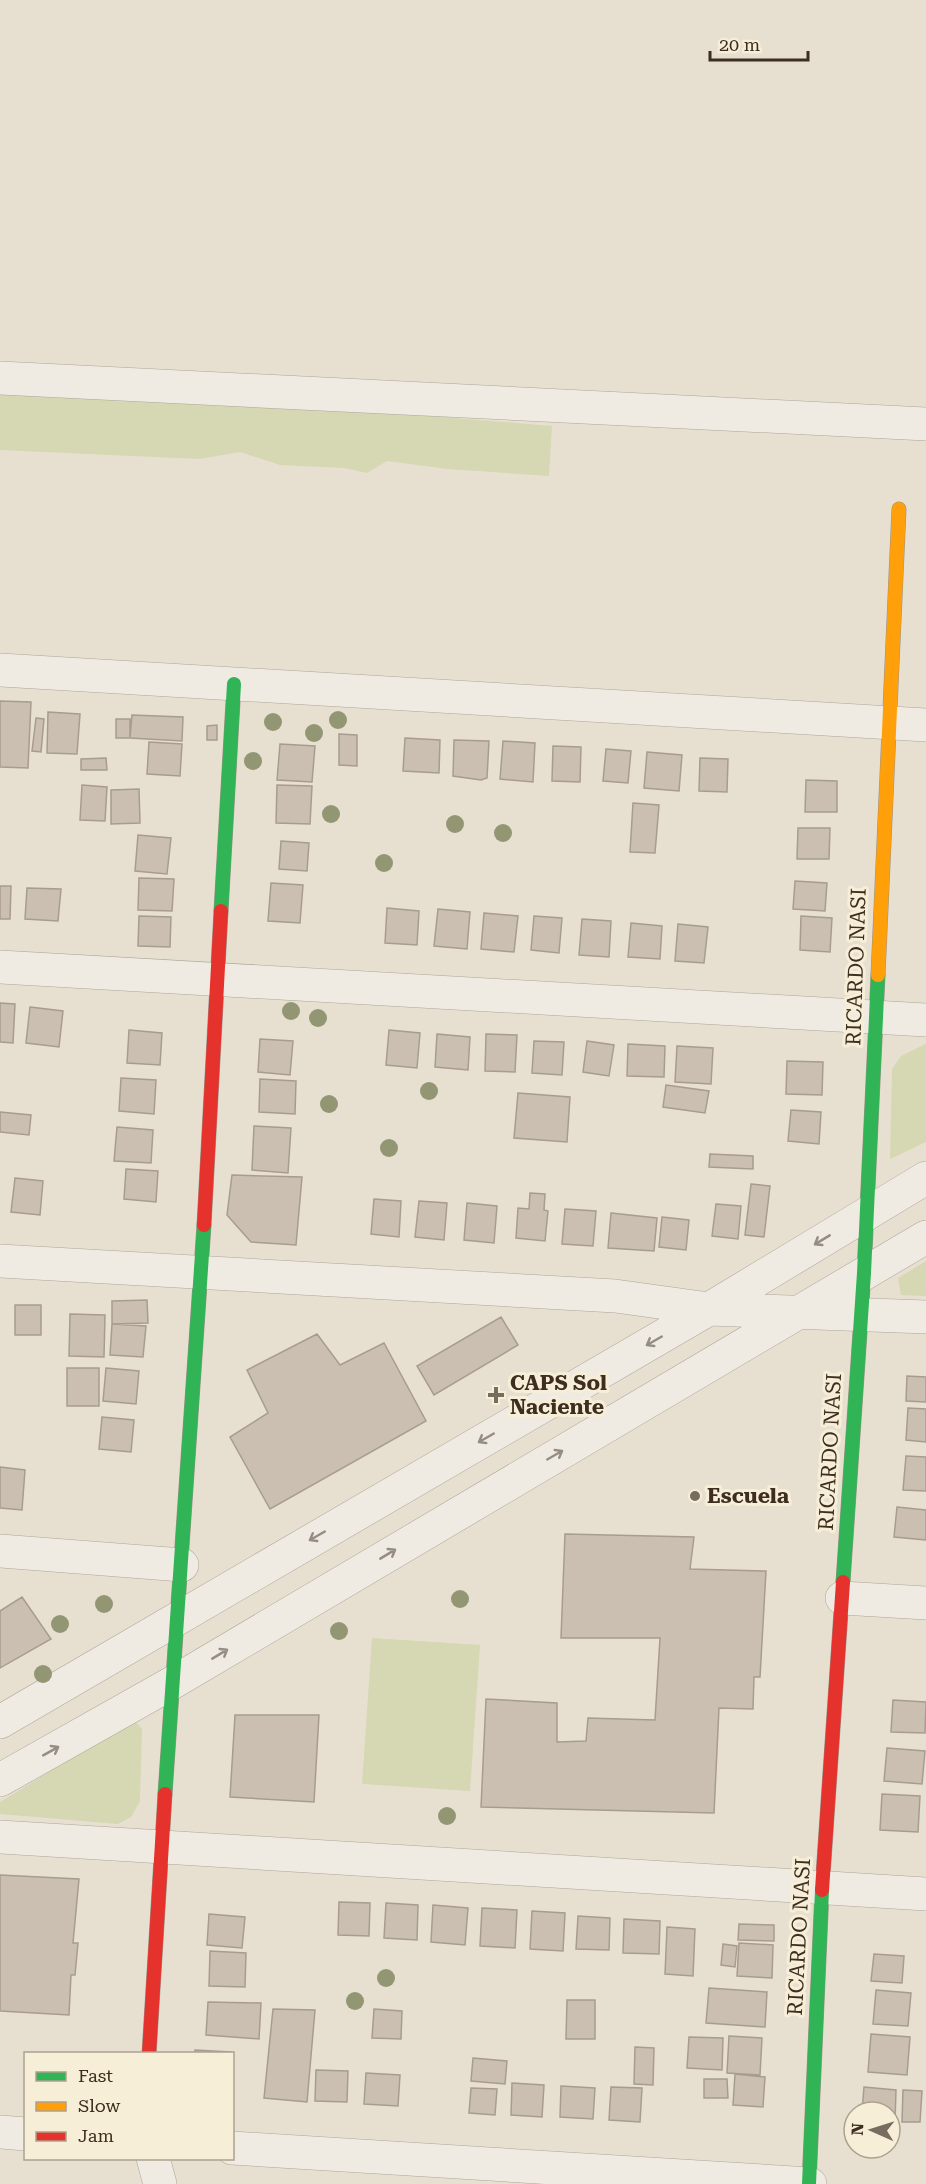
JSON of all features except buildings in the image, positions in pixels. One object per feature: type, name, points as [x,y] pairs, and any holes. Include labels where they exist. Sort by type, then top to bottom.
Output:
[{"type":"street","points":[[0,378],[926,424]]},
{"type":"street","name":"RICARDO NASI","points":[[809,2184],[822,1888],[859,1313],[864,1273],[899,509]]},
{"type":"street","points":[[0,670],[926,725]]},
{"type":"street","points":[[149,2052],[201,1272],[234,684]]},
{"type":"street","points":[[0,967],[926,1020]]},
{"type":"street","points":[[0,1722],[709,1309],[926,1178]]},
{"type":"street","points":[[0,1780],[172,1683],[926,1237]]},
{"type":"street","points":[[0,1261],[615,1296],[709,1309],[926,1317]]},
{"type":"street","points":[[0,1551],[182,1565]]},
{"type":"street","points":[[842,1598],[926,1603]]},
{"type":"street","points":[[0,1837],[926,1894]]},
{"type":"street","points":[[0,2132],[24,2134]]},
{"type":"street","points":[[234,2148],[405,2172],[809,2184]]},
{"type":"street","points":[[154,2160],[160,2184]]},
{"type":"green space","points":[[0,380],[552,426],[549,476],[448,469],[387,461],[367,473],[344,468],[280,465],[240,452],[199,459],[0,450]]},
{"type":"green space","points":[[926,1044],[926,1142],[890,1159],[892,1069],[901,1056]]},
{"type":"green space","points":[[926,1261],[926,1296],[901,1295],[898,1278]]},
{"type":"green space","points":[[372,1638],[480,1645],[470,1791],[362,1784]]},
{"type":"green space","points":[[134,1720],[142,1729],[140,1801],[131,1817],[118,1824],[0,1814],[0,1802]]},
{"type":"traffic: fast","points":[[221,911],[234,684]]},
{"type":"traffic: fast","points":[[843,1582],[864,1273],[878,975]]},
{"type":"traffic: fast","points":[[165,1794],[204,1225]]},
{"type":"traffic: fast","points":[[809,2184],[822,1890]]},
{"type":"traffic: slow","points":[[878,975],[899,509]]},
{"type":"traffic: jam","points":[[204,1225],[221,911]]},
{"type":"traffic: jam","points":[[822,1890],[843,1582]]},
{"type":"traffic: jam","points":[[149,2052],[165,1794]]},
{"type":"place","name":"CAPS Sol Naciente","points":[[496,1395]]},
{"type":"place","name":"Escuela","points":[[695,1496]]}]
